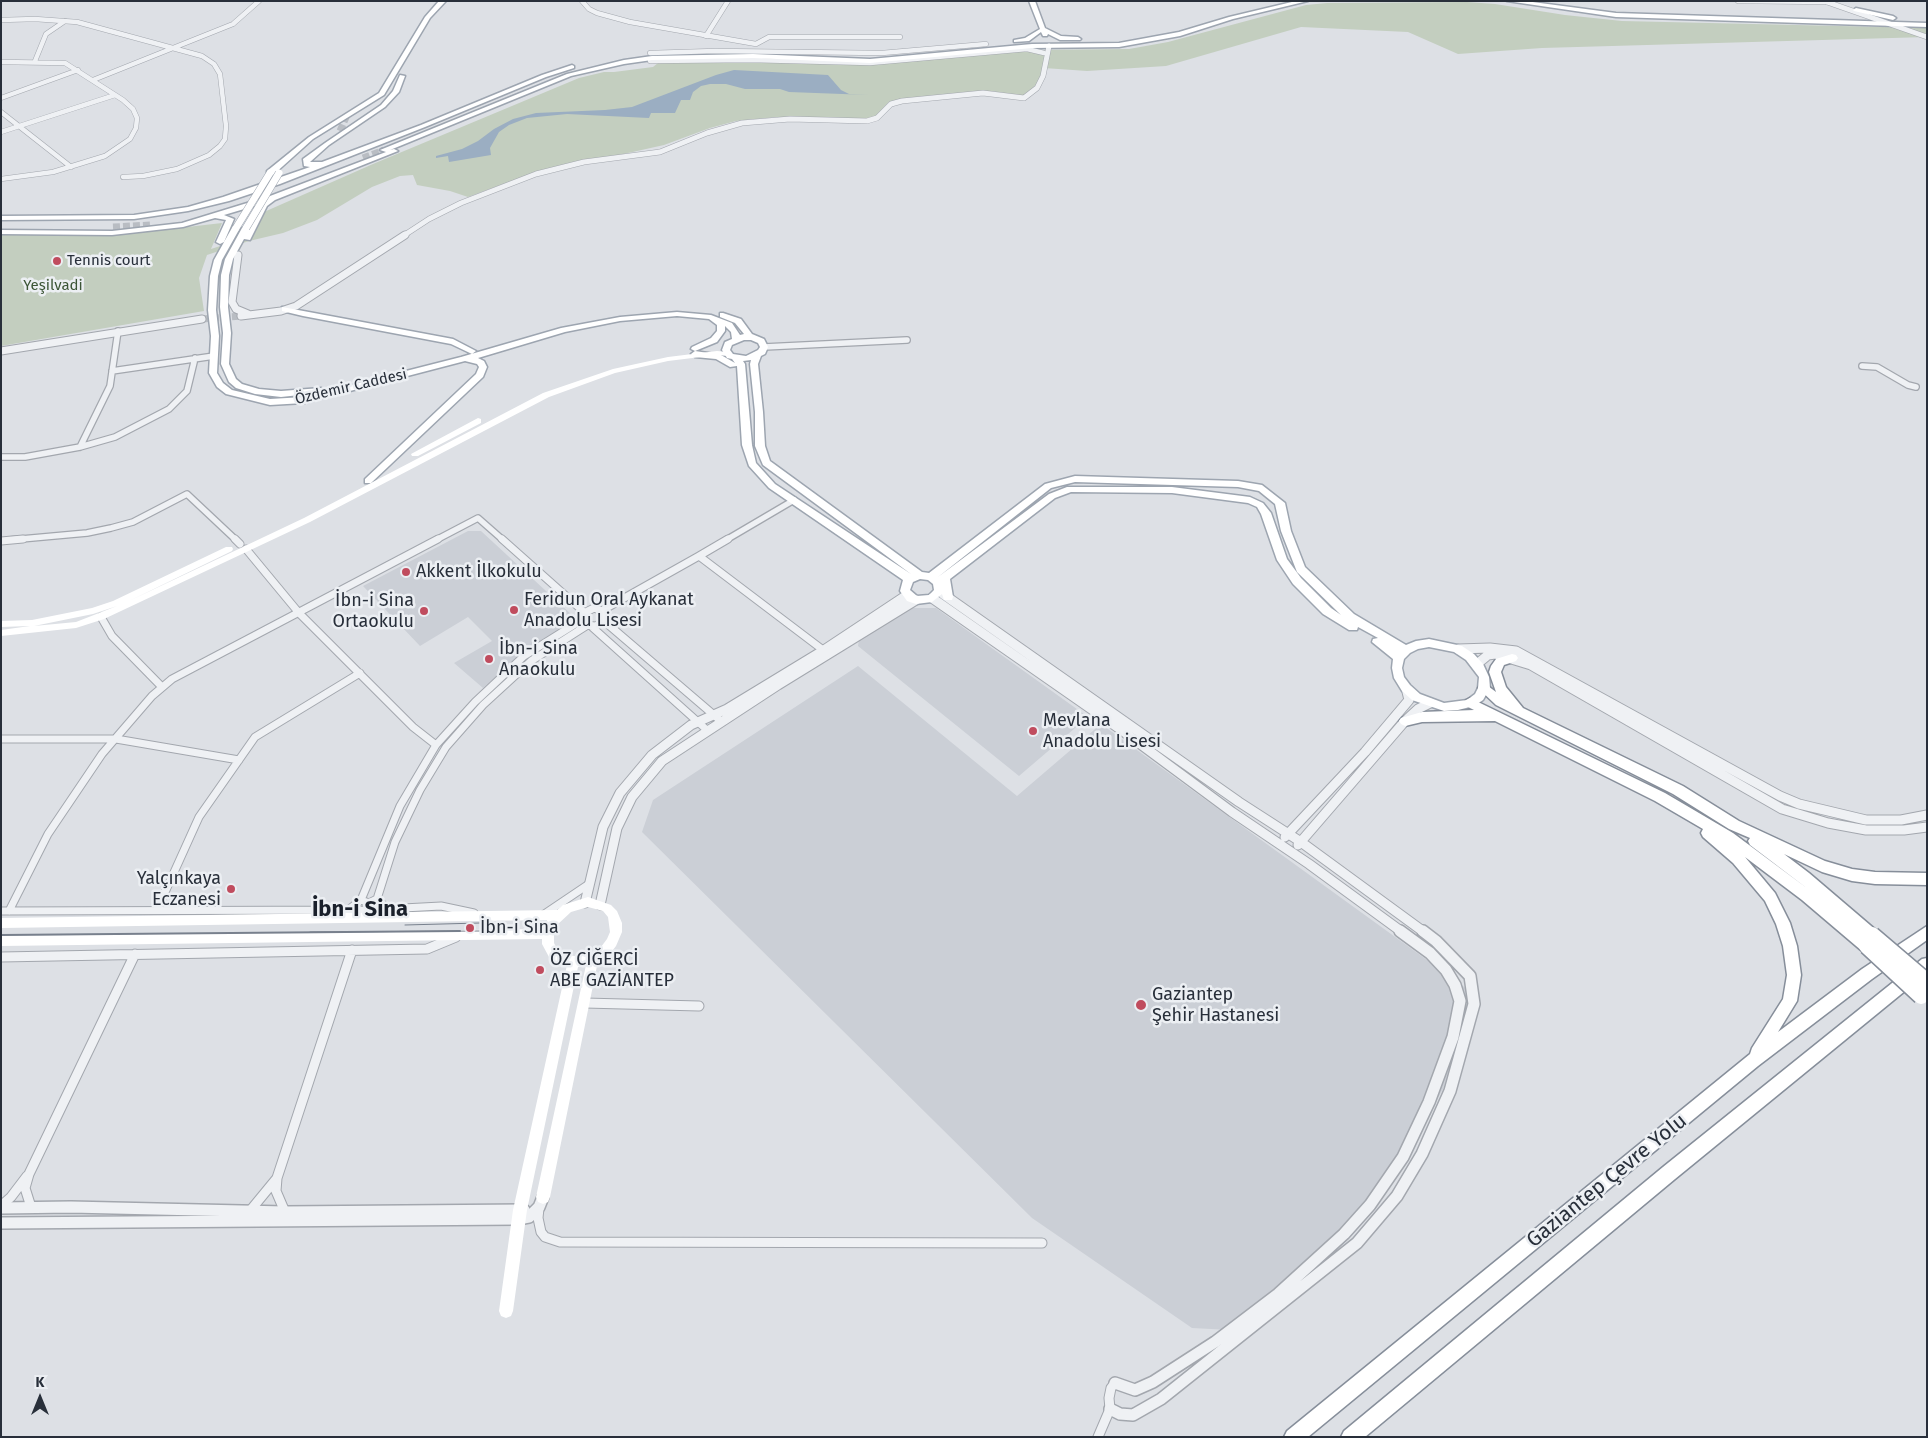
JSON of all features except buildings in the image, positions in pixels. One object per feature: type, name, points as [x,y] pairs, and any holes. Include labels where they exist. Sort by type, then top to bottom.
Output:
[{"type":"highway","points":[[1512,658],[1500,662],[1496,666],[1495,672],[1501,689],[1519,710]]},
{"type":"highway","points":[[1484,688],[1500,702],[1678,790],[1734,825],[1804,877],[1925,992]]},
{"type":"highway","points":[[1470,703],[1660,797],[1728,837],[1869,940]]},
{"type":"highway","points":[[1405,721],[1422,717],[1478,715],[1503,719]]},
{"type":"highway","points":[[1660,797],[1715,838],[1738,858],[1770,897],[1783,922],[1790,946],[1794,975],[1790,1001],[1753,1061]]},
{"type":"highway","points":[[1734,825],[1822,866],[1852,875],[1893,880],[1927,879]]},
{"type":"highway","name":"Gaziantep Çevre Yolu","points":[[1293,1437],[1753,1061],[1867,974],[1927,932]]},
{"type":"highway","name":"Gaziantep Çevre Yolu","points":[[1350,1437],[1669,1172],[1927,964]]},
{"type":"main road","name":"Özdemir Caddesi","points":[[443,1],[428,17],[399,75],[382,94],[311,138],[270,173],[236,228],[218,260],[214,276],[212,300],[215,336],[213,374],[220,385],[229,392],[270,402],[304,400],[464,359],[564,330],[620,319],[676,314],[711,317],[729,325],[735,332],[732,341]]},
{"type":"main road","name":"Özdemir Caddesi","points":[[449,1],[434,18],[399,75],[380,100],[329,131],[302,151],[279,173],[262,199],[229,259],[225,274],[224,296],[227,333],[225,364],[232,380],[239,386],[258,392],[282,394],[313,392],[580,321],[642,310],[686,309],[713,311],[738,321],[750,337],[762,341],[761,352]]},
{"type":"main road","points":[[1028,1],[1041,30],[1060,38],[1095,41]]},
{"type":"main road","points":[[1032,1],[1046,46]]},
{"type":"main road","points":[[1,232],[182,221],[214,213],[261,198],[361,156],[569,75],[624,62],[665,56],[753,56],[870,60],[1046,46],[1155,34],[1288,1]]},
{"type":"main road","points":[[382,148],[564,69],[610,58],[753,53],[870,57],[970,48],[1046,46],[1053,49],[1069,46],[1119,45],[1141,43],[1305,1]]},
{"type":"main road","points":[[1510,1],[1616,15],[1927,25]]},
{"type":"main road","points":[[1526,1],[1598,10],[1852,13],[1902,20]]},
{"type":"main road","points":[[1852,13],[1872,19],[1927,20]]},
{"type":"main road","points":[[1866,23],[1905,31]]},
{"type":"main road","points":[[1922,35],[1914,27],[1927,25]]},
{"type":"main road","points":[[970,48],[986,44],[1026,40],[1035,36],[1041,30]]},
{"type":"main road","points":[[1,227],[115,225],[150,222],[183,225],[273,198],[361,156],[579,75],[650,57]]},
{"type":"main road","points":[[347,115],[386,83],[399,75]]},
{"type":"main road","points":[[361,156],[312,165],[307,164],[306,161],[327,144],[383,106],[396,92],[399,75]]},
{"type":"main road","points":[[277,182],[323,142],[340,131]]},
{"type":"main road","points":[[150,222],[188,208],[226,199],[277,182],[322,164]]},
{"type":"main road","points":[[224,296],[238,255],[264,205],[273,198]]},
{"type":"main road","points":[[212,300],[208,288],[211,261],[230,219],[217,216]]},
{"type":"main road","points":[[1,218],[115,225]]},
{"type":"main road","points":[[1,222],[115,225]]},
{"type":"main road","points":[[285,310],[453,342],[472,351]]},
{"type":"main road","points":[[695,352],[714,340],[721,331],[721,324],[711,317]]},
{"type":"main road","points":[[1,624],[32,623],[93,611],[116,603],[306,520],[546,395],[613,371],[750,337]]},
{"type":"main road","points":[[732,341],[726,350],[741,364],[747,445],[752,464],[772,486],[910,575],[939,587]]},
{"type":"main road","points":[[695,352],[718,357],[733,365],[742,374]]},
{"type":"main road","points":[[1,633],[52,629],[101,617],[243,546],[368,481],[444,438],[526,397],[606,368],[695,352],[717,352],[747,359],[761,352]]},
{"type":"main road","points":[[761,352],[754,364],[760,446],[766,462],[910,575]]},
{"type":"main road","points":[[368,481],[480,375],[483,367],[481,363],[477,360],[464,359]]},
{"type":"main road","points":[[939,587],[1048,486],[1075,479],[1238,484],[1262,488],[1280,503],[1286,531],[1301,569],[1350,617],[1402,654]]},
{"type":"main road","points":[[910,575],[904,587],[907,600],[939,587],[1052,496],[1070,489],[1172,490],[1250,500],[1260,504],[1266,513],[1282,560],[1296,581],[1328,611],[1402,654]]},
{"type":"main road","points":[[1444,644],[1458,649],[1476,664],[1484,677],[1484,688],[1479,697],[1470,703],[1444,707],[1430,703],[1416,697],[1399,678],[1397,668],[1402,654],[1416,645],[1444,644]]},
{"type":"main road","points":[[585,903],[600,905],[613,914],[616,923],[616,932],[612,942],[604,951],[583,962],[561,959],[553,953],[548,944],[548,934],[558,915],[567,908],[585,903]]},
{"type":"main road","points":[[1,923],[558,915]]},
{"type":"main road","points":[[1,941],[548,934]]},
{"type":"main road","points":[[541,1202],[585,1003],[593,958]]},
{"type":"main road","points":[[506,1311],[519,1215],[573,962]]},
{"type":"street","points":[[93,80],[232,24],[259,1]]},
{"type":"street","points":[[582,1],[589,9],[597,13],[630,22],[756,44],[769,37],[900,37]]},
{"type":"street","points":[[706,36],[728,1]]},
{"type":"street","points":[[1738,1],[1826,2],[1852,13],[1881,19],[1922,35]]},
{"type":"street","points":[[1872,19],[1922,35]]},
{"type":"street","points":[[1,20],[77,22],[202,56],[214,64],[220,74],[226,126],[225,138],[209,155],[194,164],[143,176],[123,177]]},
{"type":"street","points":[[35,61],[46,34],[65,21]]},
{"type":"street","points":[[650,57],[724,51],[866,54],[986,44]]},
{"type":"street","points":[[241,316],[285,310],[296,306],[430,219],[461,203],[536,174],[584,162],[660,152],[706,133],[750,122],[790,119],[867,121],[877,118],[891,104],[902,101],[983,93],[1024,98],[1037,88],[1044,76],[1047,63],[1046,46],[870,63],[650,57]]},
{"type":"street","points":[[1,62],[35,61],[65,63],[134,109],[137,118],[136,128],[130,139],[105,156],[53,172],[1,179]]},
{"type":"street","points":[[1,98],[78,70]]},
{"type":"street","points":[[1,132],[115,95]]},
{"type":"street","points":[[1,112],[71,167]]},
{"type":"street","points":[[238,255],[232,302],[236,309],[251,315]]},
{"type":"street","points":[[1,351],[118,331],[202,320]]},
{"type":"street","points":[[80,447],[110,386],[118,331]]},
{"type":"street","points":[[761,352],[907,340]]},
{"type":"street","points":[[112,371],[214,356]]},
{"type":"street","points":[[1,457],[25,457],[80,447],[115,437],[169,409],[187,391],[195,358]]},
{"type":"street","points":[[1862,366],[1877,367],[1908,385],[1916,387]]},
{"type":"street","points":[[1,541],[87,533],[112,528],[133,522],[186,494],[243,546],[299,613],[413,726],[436,745]]},
{"type":"street","points":[[708,731],[586,625],[580,616],[594,608],[603,610],[794,500]]},
{"type":"street","points":[[491,916],[441,906],[348,910],[5,911],[48,834],[102,754],[147,699],[172,679],[478,518],[584,612]]},
{"type":"street","points":[[699,556],[826,652]]},
{"type":"street","points":[[939,587],[1239,802],[1301,842],[1436,941],[1470,976],[1474,1004],[1450,1091],[1422,1154],[1397,1196],[1356,1243],[1275,1310],[1161,1399],[1132,1415],[1120,1414],[1110,1409]]},
{"type":"street","points":[[939,587],[1120,729],[1232,812],[1292,852],[1430,953],[1446,970],[1455,984],[1460,1001],[1453,1037],[1429,1102],[1403,1157],[1370,1204],[1344,1234],[1278,1294],[1215,1342],[1153,1382],[1135,1390],[1115,1383],[1111,1388],[1109,1398],[1110,1409],[1098,1437]]},
{"type":"street","points":[[600,905],[617,828],[632,797],[662,761],[907,600]]},
{"type":"street","points":[[603,610],[606,616],[604,621]]},
{"type":"street","points":[[101,617],[112,636],[162,687]]},
{"type":"street","points":[[348,910],[361,900],[400,806],[436,745],[475,702],[524,656],[586,625],[604,621]]},
{"type":"street","points":[[604,621],[722,722]]},
{"type":"street","points":[[361,900],[369,903],[377,899],[403,824],[420,790],[446,748],[483,705],[520,671],[586,625]]},
{"type":"street","points":[[1458,649],[1490,648],[1516,651],[1541,663],[1780,796],[1799,804],[1866,820],[1900,820],[1927,815]]},
{"type":"street","points":[[585,903],[603,827],[620,793],[652,755],[698,722],[727,709],[826,652]]},
{"type":"street","points":[[1476,664],[1495,654],[1512,658],[1531,666],[1782,809],[1828,823],[1866,830],[1904,830],[1927,827]]},
{"type":"street","points":[[157,910],[199,817],[256,737],[263,730],[360,673]]},
{"type":"street","points":[[1280,844],[1409,700],[1406,688]]},
{"type":"street","points":[[1292,852],[1405,721],[1418,709],[1430,703]]},
{"type":"street","points":[[1,739],[116,739],[238,760]]},
{"type":"street","points":[[542,915],[589,884]]},
{"type":"street","points":[[377,899],[388,909]]},
{"type":"street","points":[[1,957],[428,949],[462,934]]},
{"type":"street","points":[[284,1212],[276,1191],[277,1178],[352,950]]},
{"type":"street","points":[[31,1207],[25,1188],[29,1174],[135,954]]},
{"type":"street","points":[[585,1003],[699,1006]]},
{"type":"street","points":[[1,1207],[29,1174]]},
{"type":"street","points":[[249,1212],[277,1178]]},
{"type":"street","points":[[1,1207],[519,1215],[528,1218],[541,1202]]},
{"type":"street","points":[[541,1202],[538,1218],[541,1232],[545,1237],[560,1242],[1042,1243]]},
{"type":"street","points":[[1,1223],[519,1215]]},
{"type":"shaded area","points":[[468,531],[481,531],[572,615],[570,623],[521,655],[483,688],[454,663],[492,641],[468,617],[420,646],[363,586]]},
{"type":"shaded area","points":[[911,608],[936,608],[1088,717],[1019,776],[858,646],[859,639]]},
{"type":"shaded area","name":"Gaziantep Şehir Hastanesi","points":[[858,666],[1017,796],[1101,724],[1467,989],[1465,1021],[1443,1089],[1396,1175],[1351,1234],[1230,1330],[1192,1328],[1032,1218],[642,832],[653,800]]},
{"type":"green space","name":"Yeşilvadi","points":[[1467,2],[1622,21],[1927,28],[1927,37],[1542,48],[1458,54],[1408,32],[1301,27],[1166,66],[1087,71],[1044,68],[1037,84],[1024,96],[990,91],[889,102],[873,119],[777,117],[736,121],[710,128],[664,145],[525,176],[468,197],[450,191],[417,185],[413,175],[400,176],[372,187],[317,220],[283,233],[249,241],[207,255],[199,278],[204,311],[1,346],[1,235],[118,235],[222,223],[211,249],[251,236],[264,212],[373,164],[579,78],[604,72],[653,67],[658,63],[755,62],[867,65],[1028,50],[1129,49],[1168,42],[1306,5],[1327,3]]},
{"type":"water","points":[[734,70],[828,75],[841,90],[849,94],[869,95],[789,92],[780,89],[745,89],[726,84],[710,84],[701,86],[693,92],[690,100],[681,100],[675,113],[651,113],[649,118],[567,114],[527,118],[509,125],[499,132],[490,148],[491,155],[449,162],[448,156],[436,158],[436,156],[462,149],[478,141],[494,129],[513,119],[536,113],[632,107]]},
{"type":"tunnel","points":[[340,131],[347,115]]},
{"type":"tunnel","points":[[363,158],[384,150]]},
{"type":"tunnel","points":[[113,227],[150,225]]},
{"type":"tunnel","points":[[202,319],[241,316]]},
{"type":"tram line","points":[[405,925],[480,923]]},
{"type":"tram line","points":[[1,935],[417,931]]},
{"type":"tram line","points":[[310,932],[417,931]]},
{"type":"tram line","points":[[417,931],[460,931]]},
{"type":"tram line","points":[[417,931],[481,931]]},
{"type":"place","name":"Tennis court","points":[[57,261]]},
{"type":"place","name":"Akkent İlkokulu","points":[[406,572]]},
{"type":"place","name":"Feridun Oral Aykanat Anadolu Lisesi","points":[[514,610]]},
{"type":"place","name":"İbn-i Sina Ortaokulu","points":[[424,611]]},
{"type":"place","name":"İbn-i Sina Anaokulu","points":[[489,659]]},
{"type":"place","name":"Mevlana Anadolu Lisesi","points":[[1033,731]]},
{"type":"place","name":"Yalçınkaya Eczanesi","points":[[231,889]]},
{"type":"place","name":"İbn-i Sina","points":[[470,928]]},
{"type":"place","name":"ÖZ CİĞERCİ ABE GAZİANTEP","points":[[540,970]]},
{"type":"place","name":"Gaziantep Şehir Hastanesi","points":[[1141,1005]]},
{"type":"district","name":"İbn-i Sina","points":[[360,910]]}]
